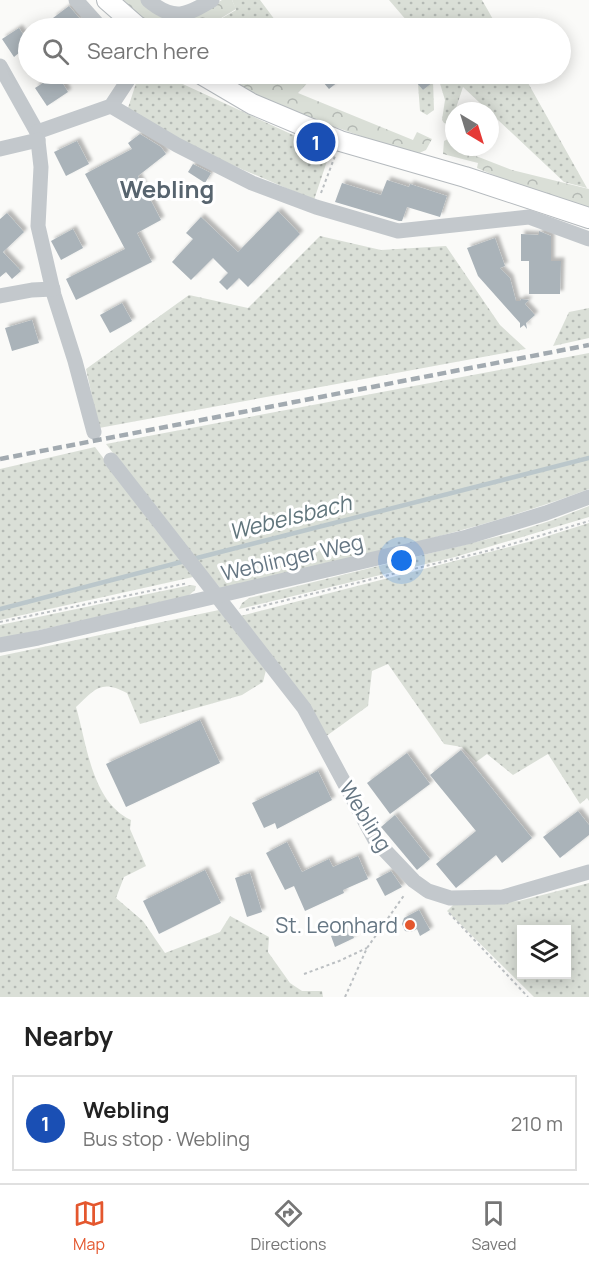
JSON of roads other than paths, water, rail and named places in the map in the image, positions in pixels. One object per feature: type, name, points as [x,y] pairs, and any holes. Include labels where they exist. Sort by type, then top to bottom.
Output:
[{"type":"main road","points":[[107,0],[128,18]]},
{"type":"main road","points":[[218,84],[252,104],[340,141],[465,177],[589,218]]},
{"type":"street","points":[[76,0],[92,18]]},
{"type":"street","points":[[148,0],[174,15],[189,13],[212,0]]},
{"type":"street","points":[[0,66],[38,136],[41,167],[38,225],[53,290],[94,432]]},
{"type":"street","points":[[0,148],[38,136],[111,106],[125,84]]},
{"type":"street","points":[[111,106],[217,166],[252,183],[316,207],[398,231],[529,217],[589,239]]},
{"type":"street","points":[[0,296],[32,290],[53,290]]},
{"type":"street","name":"Webling","points":[[111,460],[304,708],[375,840],[414,881],[428,891],[450,898],[503,897],[589,872]]},
{"type":"street","name":"Weblinger Weg","points":[[0,645],[467,537],[546,513],[589,496]]},
{"type":"waterway","name":"Webelsbach","points":[[193,559],[589,458]]},
{"type":"waterway","name":"Webelsbach","points":[[0,609],[185,561]]},
{"type":"railway","points":[[0,459],[589,345]]},
{"type":"place","name":"Webling","points":[[316,142]]},
{"type":"place","name":"St. Leonhard","points":[[410,925]]},
{"type":"district","name":"Webling","points":[[167,188]]}]
